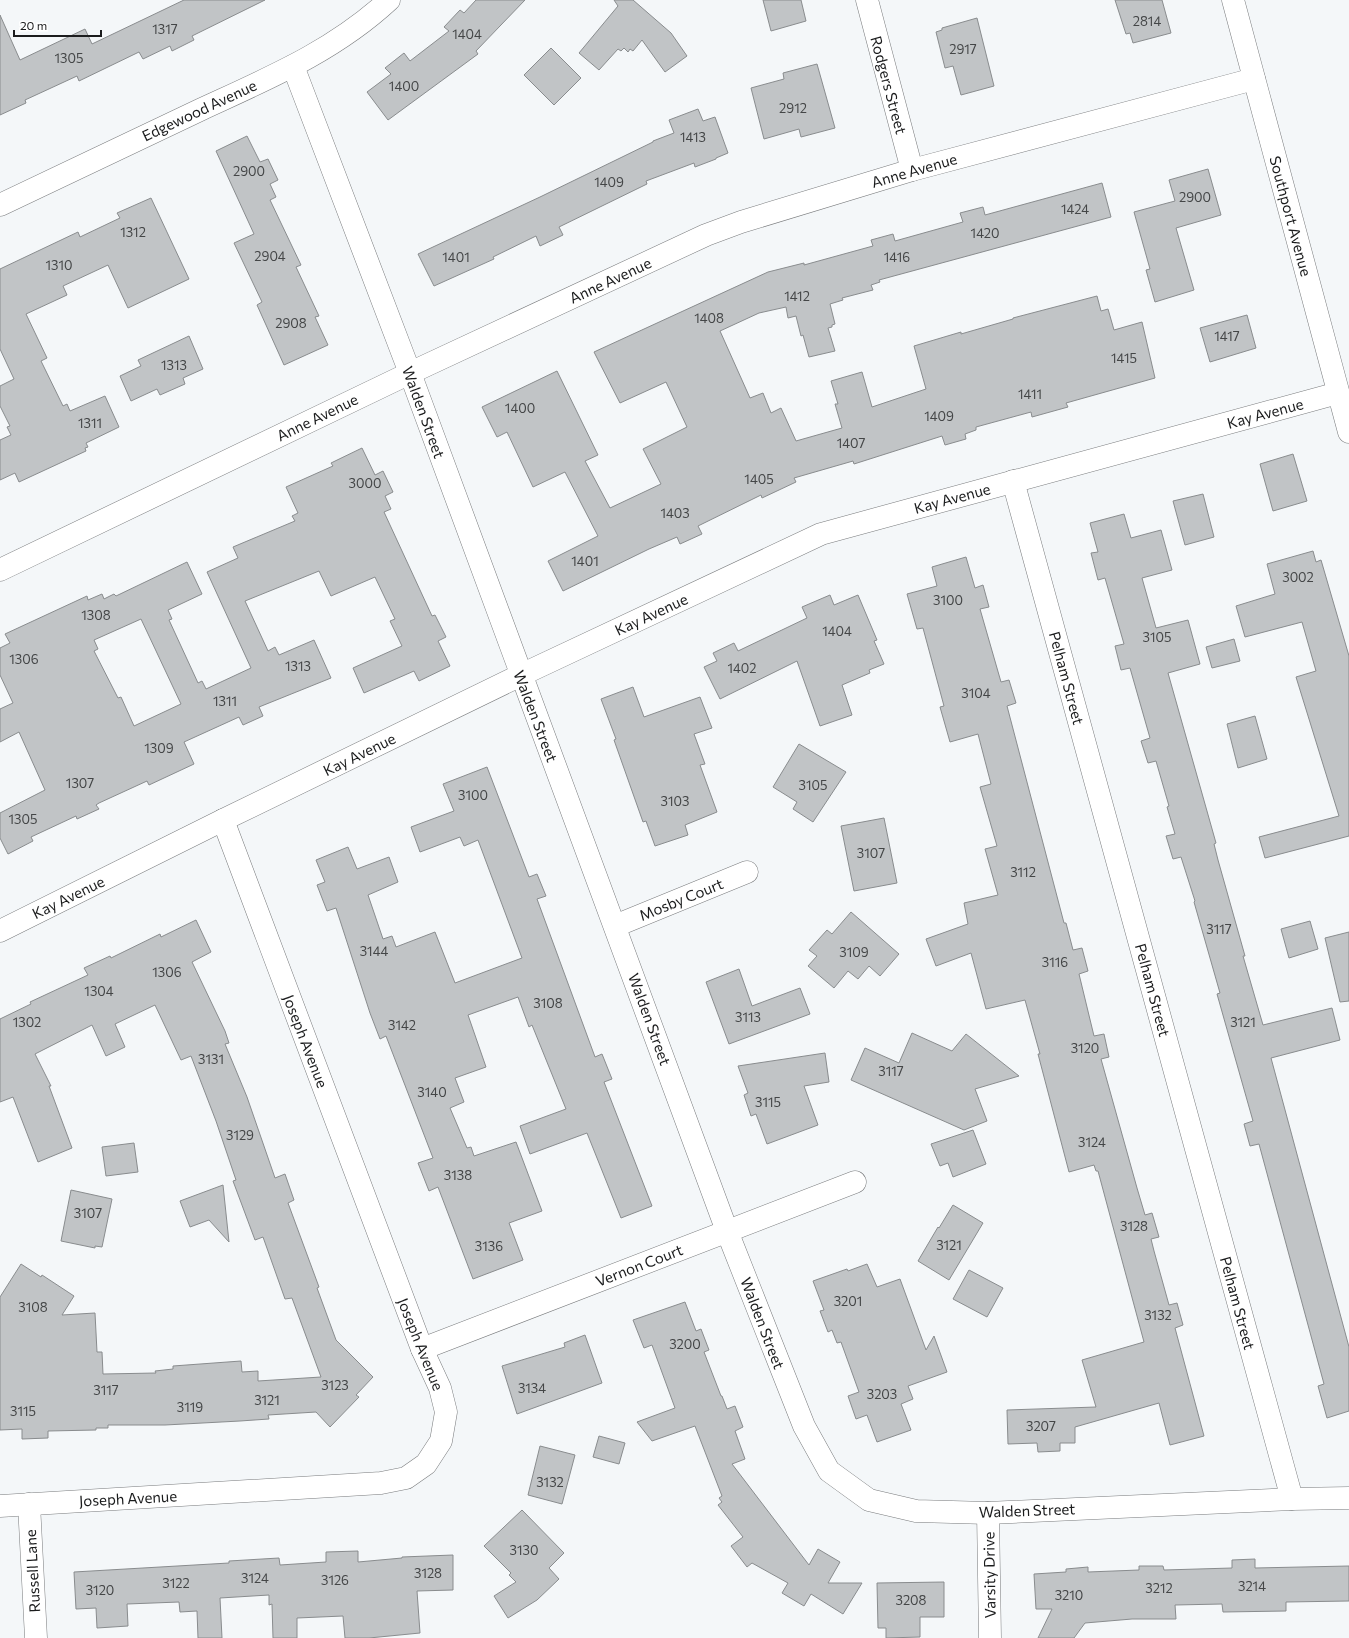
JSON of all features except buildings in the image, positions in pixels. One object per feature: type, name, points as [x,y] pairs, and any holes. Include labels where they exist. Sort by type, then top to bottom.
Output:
[{"type":"street","name":"Edgewood Avenue","points":[[0,205],[293,66],[340,39],[389,0]]},
{"type":"street","name":"Rodgers Street","points":[[867,0],[912,170]]},
{"type":"street","name":"Southport Avenue","points":[[1232,0],[1349,432]]},
{"type":"street","name":"Walden Street","points":[[293,66],[410,373],[728,1231],[804,1426],[829,1471],[868,1500],[916,1511],[988,1513],[1292,1499],[1349,1498]]},
{"type":"street","name":"Anne Avenue","points":[[0,570],[410,373],[706,235],[741,222],[912,170],[1254,79]]},
{"type":"street","name":"Kay Avenue","points":[[0,931],[223,820],[521,675],[821,534],[1338,393]]},
{"type":"street","name":"Pelham Street","points":[[1013,482],[1292,1499]]},
{"type":"street","name":"Joseph Avenue","points":[[0,1506],[381,1483],[406,1478],[426,1464],[441,1440],[446,1412],[440,1388],[422,1349],[223,820]]},
{"type":"street","name":"Mosby Court","points":[[615,926],[747,872]]},
{"type":"street","name":"Vernon Court","points":[[422,1349],[855,1182]]},
{"type":"street","name":"Russell Lane","points":[[29,1504],[36,1638]]},
{"type":"street","name":"Varsity Drive","points":[[988,1513],[990,1638]]}]
